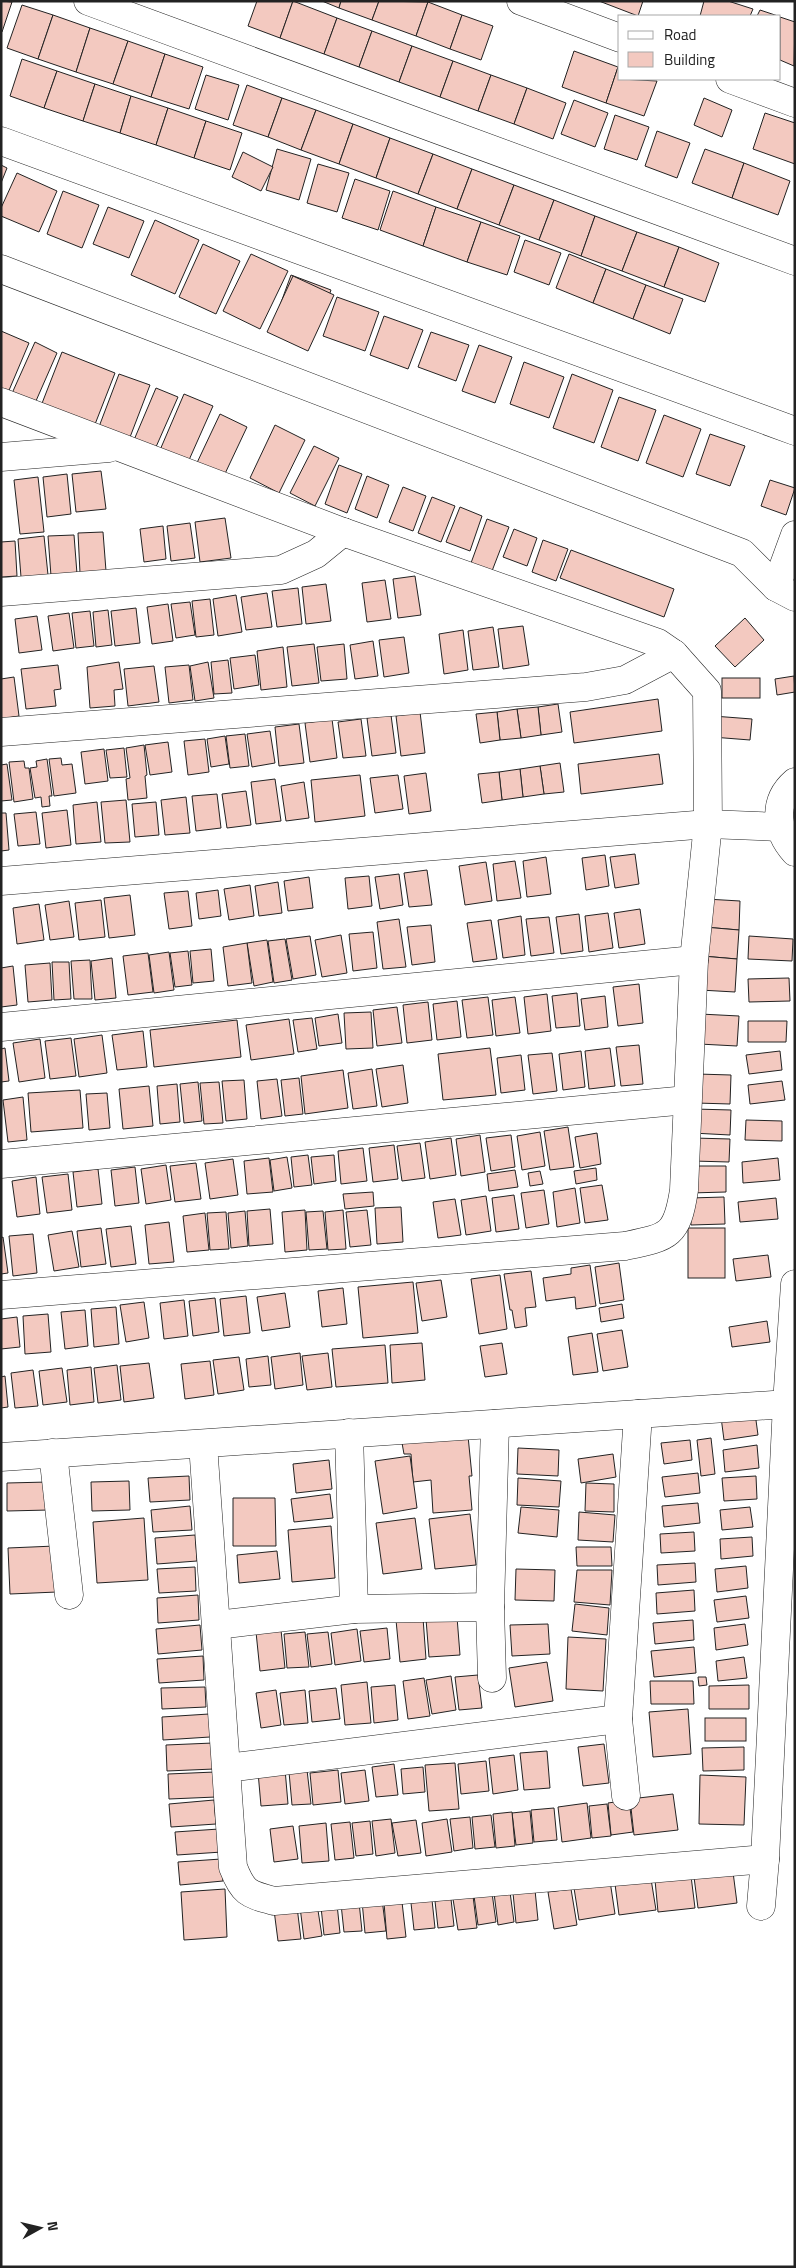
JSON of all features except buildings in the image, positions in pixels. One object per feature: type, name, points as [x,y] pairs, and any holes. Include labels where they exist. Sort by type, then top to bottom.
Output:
[{"type":"street","points":[[88,1],[795,261]]},
{"type":"street","points":[[521,1],[618,37]]},
{"type":"street","points":[[733,80],[795,103]]},
{"type":"street","points":[[1,141],[795,431]]},
{"type":"street","points":[[1,269],[742,553],[785,592]]},
{"type":"street","points":[[1,402],[344,532],[618,627],[658,643],[674,654],[707,691],[708,824],[694,960],[686,1100],[684,1190],[681,1211],[674,1228],[654,1240],[625,1246],[1,1295]]},
{"type":"street","points":[[1,457],[116,447]]},
{"type":"street","points":[[1,592],[281,570],[316,554],[344,532]]},
{"type":"street","points":[[742,553],[793,546],[785,592]]},
{"type":"street","points":[[1,732],[586,687],[625,680],[674,654]]},
{"type":"street","points":[[794,780],[783,796],[778,811],[780,827],[785,841],[795,852]]},
{"type":"street","points":[[1,881],[708,824],[780,827]]},
{"type":"street","points":[[1,1027],[694,960]]},
{"type":"street","points":[[1,1164],[686,1100]]},
{"type":"street","points":[[761,1906],[795,1284]]},
{"type":"street","points":[[1,1456],[787,1404]]},
{"type":"street","points":[[626,1796],[618,1719],[638,1414]]},
{"type":"street","points":[[492,1678],[490,1607],[495,1424]]},
{"type":"street","points":[[349,1433],[354,1609]]},
{"type":"street","points":[[203,1444],[227,1768],[232,1867],[241,1887],[256,1896],[274,1901],[765,1858]]},
{"type":"street","points":[[53,1453],[70,1595]]},
{"type":"street","points":[[217,1625],[354,1609],[490,1607]]},
{"type":"street","points":[[227,1768],[618,1719]]}]
